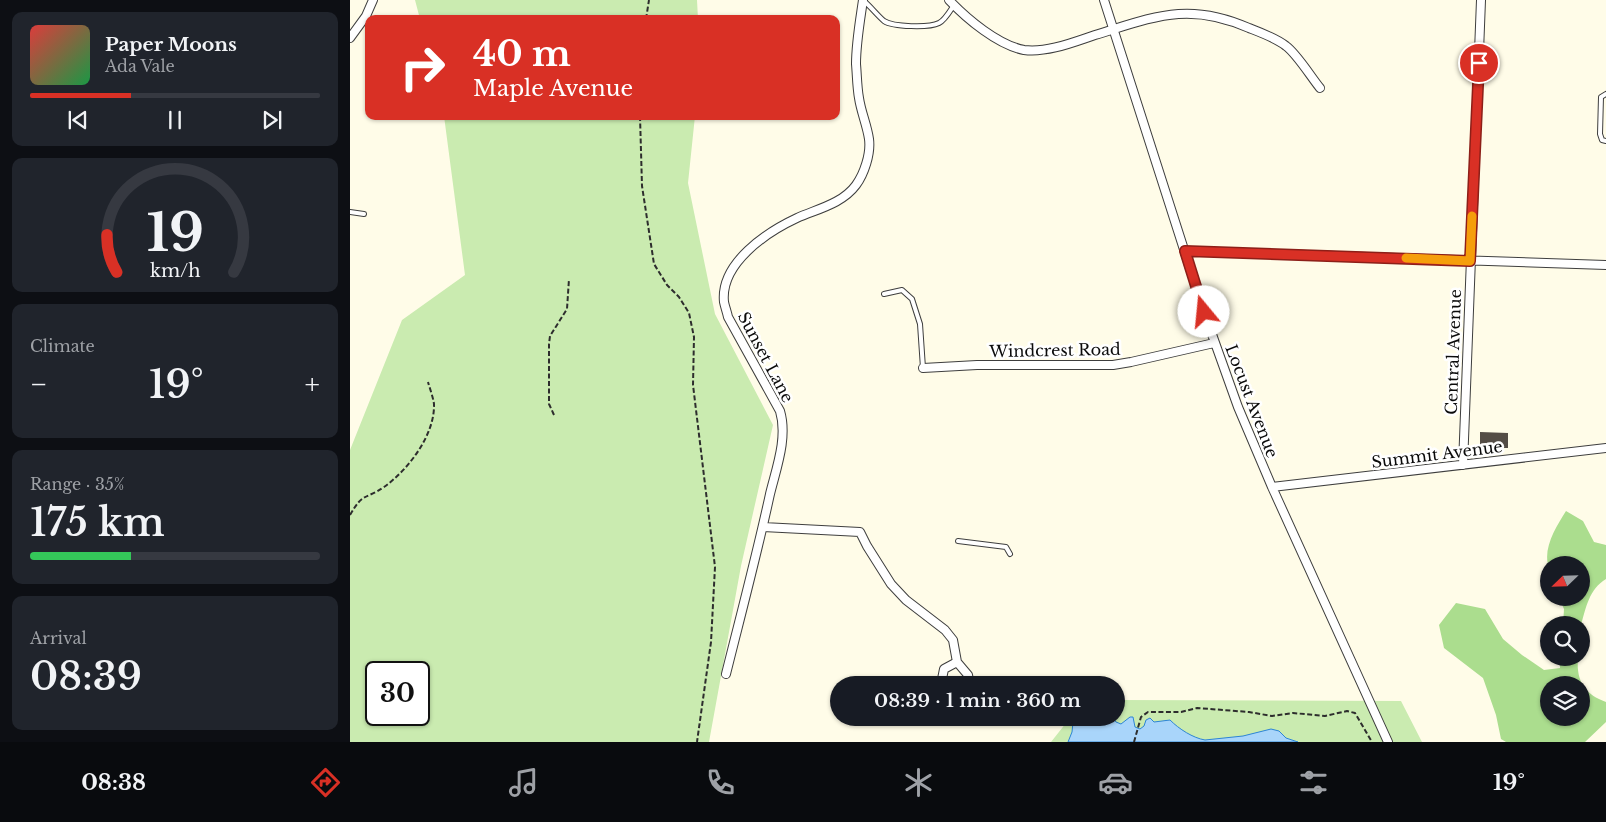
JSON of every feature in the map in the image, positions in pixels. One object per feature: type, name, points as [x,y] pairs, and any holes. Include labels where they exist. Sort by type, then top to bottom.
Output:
[{"type":"street","points":[[366,15],[373,0]]},
{"type":"street","name":"Sunset Lane","points":[[726,674],[763,527],[782,437],[782,419],[780,412],[728,317],[724,302],[725,289],[729,277],[742,255],[754,245],[773,231],[797,218],[847,196],[862,175],[868,156],[869,140],[859,98],[856,65],[857,41],[863,0]]},
{"type":"street","name":"Locust Avenue","points":[[1104,0],[1214,343],[1238,407],[1272,487],[1388,742]]},
{"type":"street","name":"Central Avenue","points":[[1463,464],[1482,0]]},
{"type":"street","points":[[952,2],[1004,44],[1025,50],[1041,50],[1078,41],[1170,14],[1209,14],[1238,22],[1288,47],[1320,88]]},
{"type":"street","points":[[350,38],[365,17]]},
{"type":"street","points":[[1185,251],[1606,265]]},
{"type":"street","name":"Windcrest Road","points":[[924,368],[977,365],[1113,365],[1214,343]]},
{"type":"street","name":"Summit Avenue","points":[[1272,487],[1606,448]]},
{"type":"street","points":[[763,527],[860,532],[891,584],[906,600],[945,630],[952,640],[957,662],[968,676]]},
{"type":"street","points":[[943,676],[944,669],[957,662]]},
{"type":"lane","points":[[863,0],[886,22],[926,26],[937,24],[943,20],[952,2]]},
{"type":"lane","points":[[1606,94],[1601,97],[1600,134],[1602,140],[1606,141]]},
{"type":"lane","points":[[350,212],[364,214]]},
{"type":"lane","points":[[884,294],[902,290],[912,299],[920,324],[924,368]]},
{"type":"lane","points":[[958,541],[1006,547],[1010,554]]},
{"type":"path","points":[[647,15],[649,0]]},
{"type":"path","points":[[640,120],[642,186],[654,264],[667,285],[679,297],[689,314],[694,337],[693,385],[715,567],[711,642],[697,742]]},
{"type":"path","points":[[554,415],[549,404],[549,344],[550,336],[567,309],[569,279]]},
{"type":"path","points":[[350,515],[358,500],[383,488],[395,479],[421,449],[433,416],[434,403],[428,382]]},
{"type":"path","points":[[1134,742],[1141,717],[1148,712],[1181,712],[1197,708],[1249,712],[1272,716],[1293,713],[1318,716],[1347,711],[1354,713],[1372,742]]},
{"type":"green space","points":[[415,0],[697,0],[698,15],[419,15]]},
{"type":"green space","points":[[445,120],[695,120],[688,183],[715,314],[773,425],[741,566],[709,742],[350,742],[350,450],[402,320],[465,275]]},
{"type":"green space","points":[[1566,511],[1583,521],[1594,542],[1606,545],[1606,579],[1600,583],[1590,598],[1590,556],[1547,556],[1551,538]]},
{"type":"green space","points":[[1456,603],[1485,609],[1503,639],[1544,670],[1560,668],[1560,666],[1578,666],[1579,676],[1540,676],[1540,726],[1590,726],[1590,693],[1606,702],[1606,722],[1585,742],[1506,742],[1501,739],[1496,715],[1483,678],[1444,648],[1439,625]]},
{"type":"green space","points":[[1563,606],[1587,606],[1584,616],[1564,616]]},
{"type":"green space","points":[[1125,700],[1401,701],[1422,742],[1051,742],[1064,726],[1125,726]]},
{"type":"water","points":[[1133,717],[1135,727],[1140,729],[1144,726],[1146,720],[1150,718],[1154,722],[1170,720],[1186,733],[1205,740],[1243,736],[1271,729],[1279,731],[1286,738],[1298,742],[1068,742],[1073,726],[1125,726],[1125,721]]},
{"type":"building","points":[[1480,432],[1508,433],[1508,448],[1480,448]]},
{"type":"slow traffic","points":[[1406,258],[1470,261],[1472,216]]},
{"type":"route","points":[[1204,312],[1185,251],[1470,261],[1479,63]]}]
